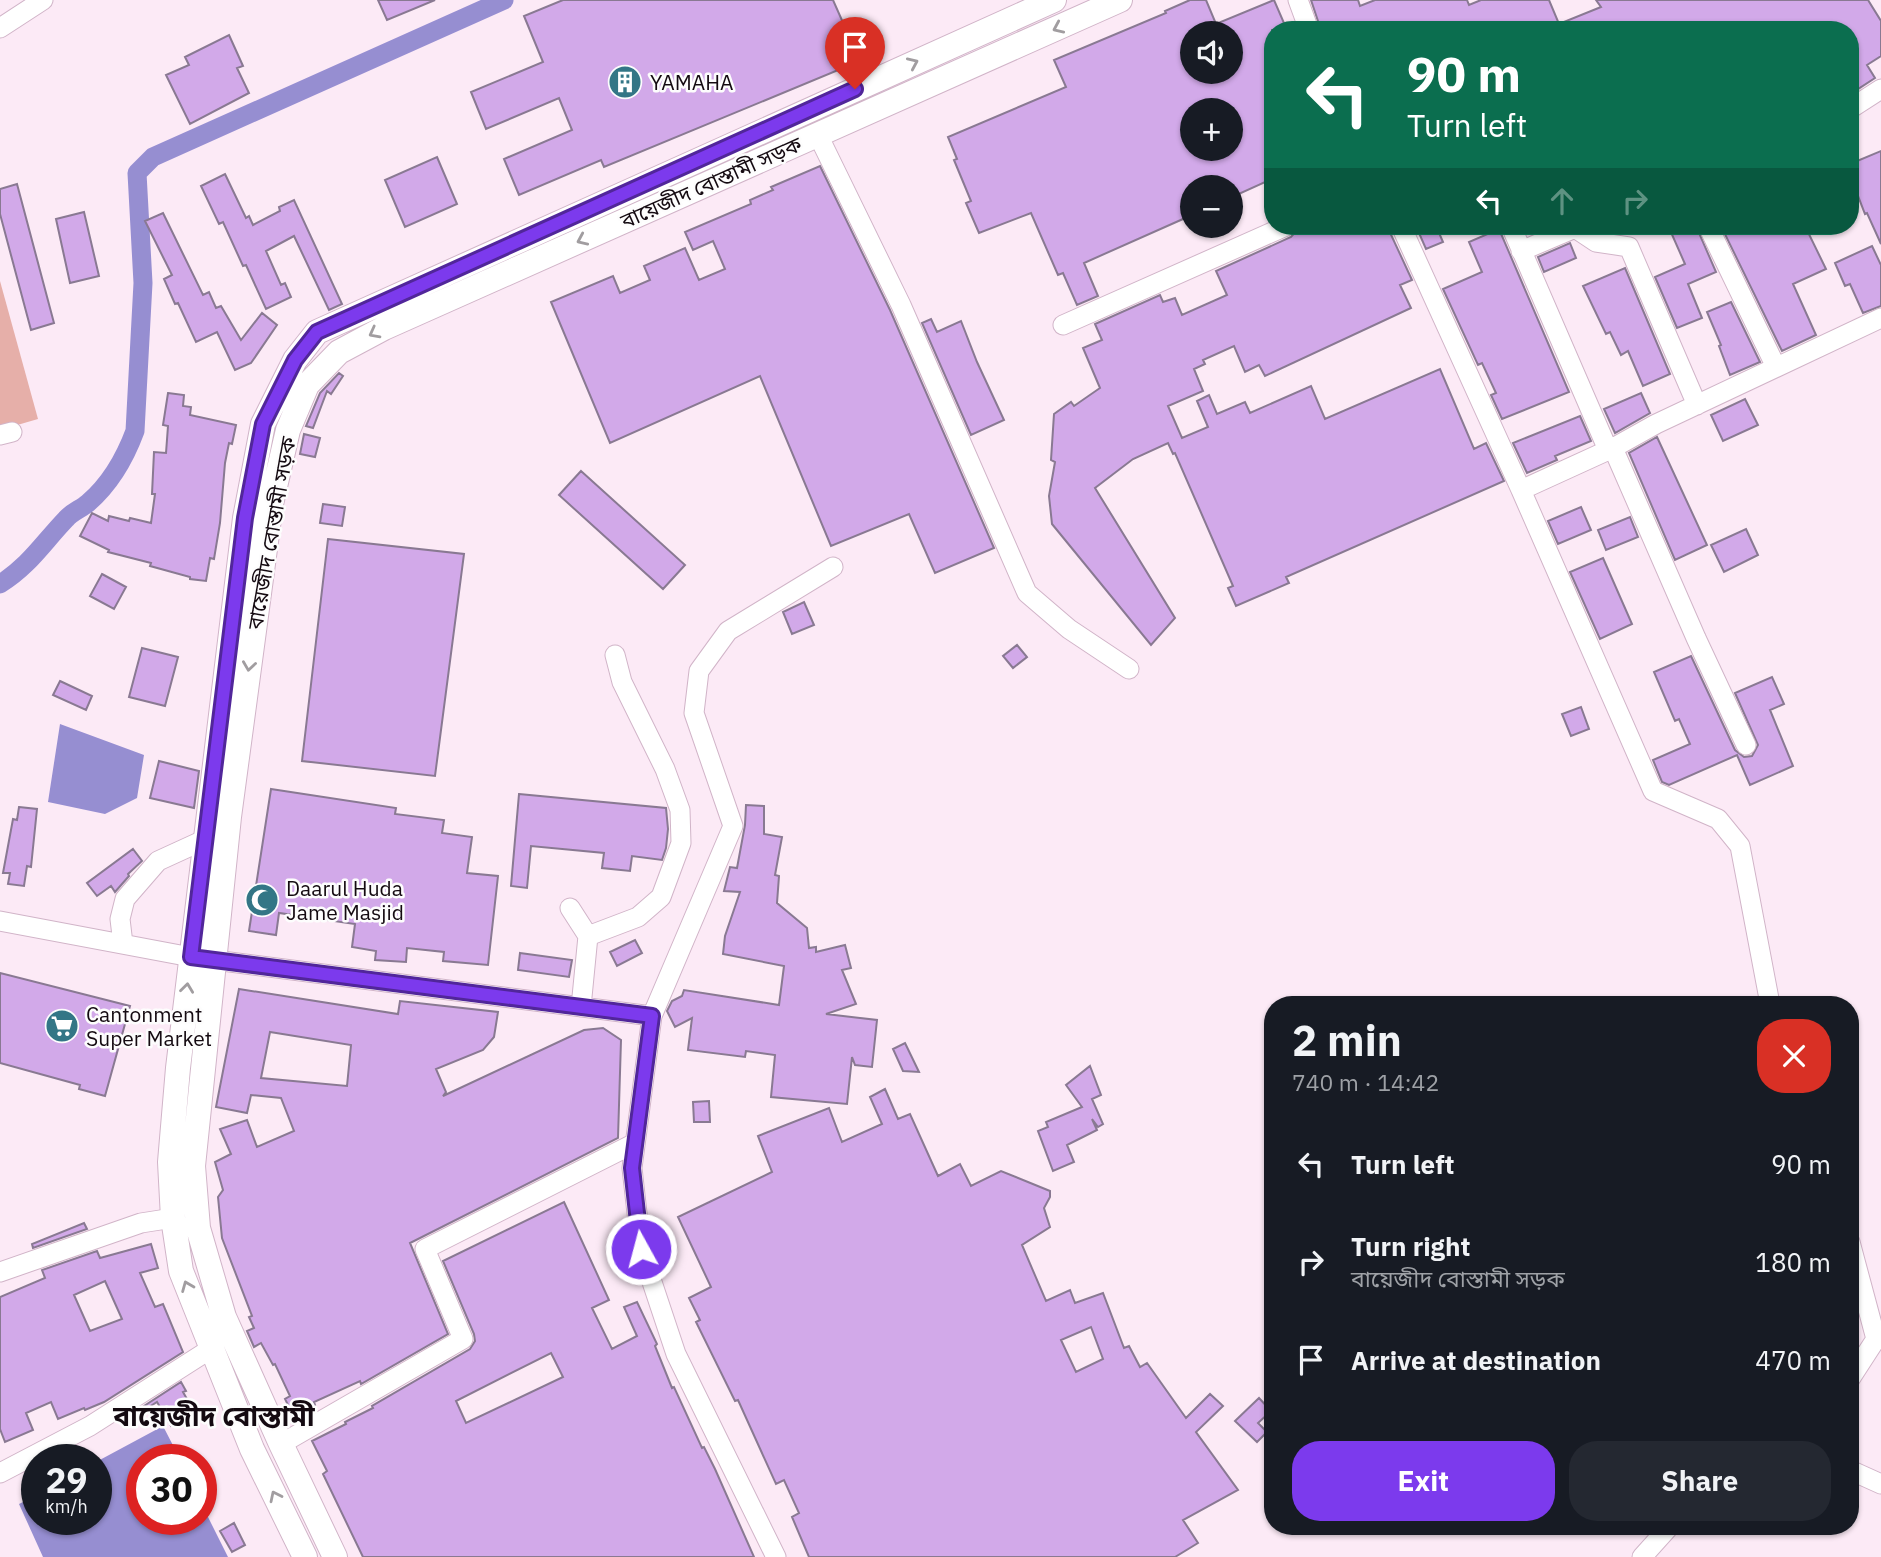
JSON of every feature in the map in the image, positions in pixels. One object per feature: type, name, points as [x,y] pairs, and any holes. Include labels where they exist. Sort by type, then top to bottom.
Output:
[{"type":"main road","name":"বায়েজীদ বোস্তামী সড়ক","points":[[335,1557],[224,1317],[198,1228],[193,1166],[203,958],[205,839],[245,518],[263,424],[295,360],[317,332],[1054,0]]},
{"type":"main road","name":"বায়েজীদ বোস্তামী সড়ক","points":[[305,1557],[252,1449],[181,1271],[173,1218],[170,1162],[177,1068],[203,958],[229,817],[271,504],[288,430],[307,385],[339,352],[384,328],[1120,0]]},
{"type":"street","points":[[0,27],[43,0]]},
{"type":"street","points":[[1298,0],[1306,21]]},
{"type":"street","points":[[1859,103],[1881,89]]},
{"type":"street","points":[[818,135],[906,317],[1027,593],[1069,629],[1129,669]]},
{"type":"street","points":[[1063,325],[1266,235]]},
{"type":"street","points":[[1405,235],[1521,490],[1653,792],[1718,819],[1740,846],[1768,996]]},
{"type":"street","points":[[1515,235],[1746,746]]},
{"type":"street","points":[[1521,251],[1559,235]]},
{"type":"street","points":[[1586,235],[1596,242],[1629,247],[1698,405]]},
{"type":"street","points":[[1712,235],[1776,368]]},
{"type":"street","points":[[1521,490],[1881,318]]},
{"type":"street","points":[[776,1557],[676,1354],[641,1249],[632,1168],[633,1144],[652,1016],[733,826],[694,713],[699,671],[728,631],[833,567]]},
{"type":"street","points":[[588,936],[638,917],[661,897],[681,843],[680,810],[669,779],[622,682],[615,655]]},
{"type":"street","points":[[123,944],[120,919],[125,899],[158,860],[205,839]]},
{"type":"street","points":[[569,908],[588,936],[582,1007]]},
{"type":"street","points":[[0,921],[203,958],[652,1016]]},
{"type":"street","points":[[281,1444],[463,1339],[425,1250],[633,1144]]},
{"type":"street","points":[[0,1272],[141,1223],[173,1218]]},
{"type":"street","points":[[1859,1276],[1876,1339],[1859,1365]]},
{"type":"street","points":[[0,1473],[90,1426],[212,1348]]},
{"type":"street","points":[[1859,1474],[1881,1484]]},
{"type":"street","points":[[1642,1557],[1662,1535]]},
{"type":"shaded area","points":[[0,281],[38,419],[0,430]]},
{"type":"shaded area","points":[[60,724],[144,755],[137,798],[105,814],[48,802]]},
{"type":"shaded area","points":[[163,1426],[172,1444],[130,1444]]},
{"type":"shaded area","points":[[126,1446],[126,1535],[217,1535],[228,1557],[43,1557],[33,1535],[112,1535],[112,1453]]},
{"type":"building","points":[[378,0],[435,0],[387,20]]},
{"type":"building","points":[[563,0],[833,0],[860,61],[604,167],[601,160],[519,195],[504,159],[572,130],[559,98],[486,129],[471,92],[543,62],[524,16]]},
{"type":"building","points":[[1190,0],[1206,0],[1215,21],[1180,21],[1180,84],[1243,84],[1243,21],[1223,21],[1274,0],[1283,21],[1264,21],[1264,183],[1243,192],[1243,175],[1180,175],[1180,220],[1084,263],[1098,296],[1077,305],[1063,273],[1058,275],[1031,213],[979,233],[966,203],[971,201],[954,160],[957,159],[948,137],[1066,87],[1054,60],[1166,13],[1165,11]]},
{"type":"building","points":[[1311,0],[1358,0],[1360,6],[1375,0],[1467,0],[1469,5],[1481,0],[1549,0],[1558,21],[1318,21]]},
{"type":"building","points":[[1596,0],[1868,0],[1881,21],[1881,56],[1867,65],[1875,78],[1859,88],[1859,21],[1566,21],[1601,7]]},
{"type":"building","points":[[229,35],[243,66],[237,68],[249,93],[190,124],[166,75],[189,65],[185,57]]},
{"type":"building","points":[[1881,151],[1881,244],[1859,198],[1859,160]]},
{"type":"building","points":[[437,157],[457,204],[405,227],[385,180]]},
{"type":"building","points":[[820,166],[890,310],[994,548],[935,573],[909,514],[831,546],[760,376],[610,443],[551,302],[613,276],[620,293],[650,280],[644,266],[685,248],[699,280],[725,269],[713,241],[693,250],[685,232],[751,204],[750,200],[773,190],[771,187]]},
{"type":"building","points":[[225,174],[246,218],[249,216],[253,225],[280,211],[279,207],[294,200],[342,304],[329,310],[294,236],[266,251],[281,285],[285,283],[291,297],[266,309],[246,265],[243,266],[223,222],[219,224],[201,186]]},
{"type":"building","points":[[17,184],[54,323],[31,330],[0,214],[0,189]]},
{"type":"building","points":[[84,212],[99,276],[70,283],[56,219]]},
{"type":"building","points":[[163,213],[203,295],[209,292],[216,308],[221,306],[241,340],[262,313],[277,325],[251,363],[235,370],[217,332],[196,342],[164,279],[172,275],[145,221]]},
{"type":"building","points":[[1391,235],[1412,280],[1400,285],[1411,308],[1265,376],[1259,365],[1245,372],[1234,346],[1203,360],[1205,364],[1194,369],[1203,391],[1168,406],[1182,438],[1208,427],[1197,401],[1209,395],[1217,414],[1245,402],[1250,413],[1311,386],[1325,419],[1440,369],[1474,449],[1486,443],[1504,481],[1286,577],[1289,583],[1236,606],[1228,588],[1233,586],[1175,453],[1173,454],[1168,443],[1133,459],[1095,488],[1175,618],[1151,645],[1052,524],[1049,496],[1055,462],[1051,460],[1054,414],[1071,402],[1074,406],[1100,388],[1083,348],[1102,340],[1095,324],[1160,295],[1163,302],[1175,298],[1182,315],[1227,295],[1216,271],[1291,237]]},
{"type":"building","points":[[1420,235],[1440,235],[1443,242],[1426,249]]},
{"type":"building","points":[[1485,235],[1502,235],[1569,392],[1502,419],[1491,395],[1496,393],[1482,363],[1478,365],[1443,289],[1482,272],[1469,242]]},
{"type":"building","points":[[1672,235],[1700,235],[1716,272],[1688,284],[1702,318],[1677,328],[1655,277],[1685,264]]},
{"type":"building","points":[[1725,235],[1809,235],[1826,269],[1793,284],[1816,335],[1782,351]]},
{"type":"building","points":[[1570,243],[1576,258],[1544,272],[1538,257]]},
{"type":"building","points":[[1872,246],[1881,265],[1881,306],[1863,313],[1850,284],[1845,286],[1835,263]]},
{"type":"building","points":[[1625,268],[1670,374],[1643,386],[1628,351],[1621,355],[1610,332],[1606,334],[1583,286]]},
{"type":"building","points":[[1731,302],[1760,362],[1730,375],[1707,312]]},
{"type":"building","points":[[931,319],[937,332],[961,321],[1004,420],[971,435],[922,323]]},
{"type":"building","points":[[339,373],[343,376],[331,394],[327,391],[313,428],[306,426],[320,393]]},
{"type":"building","points":[[168,393],[184,395],[183,406],[191,407],[190,415],[236,425],[225,463],[214,559],[210,558],[206,581],[190,579],[150,566],[151,563],[108,552],[109,550],[80,536],[92,513],[108,521],[109,516],[151,523],[155,494],[152,494],[154,452],[166,453],[168,426],[163,425]]},
{"type":"building","points":[[1641,393],[1650,413],[1615,433],[1604,409]]},
{"type":"building","points":[[1745,399],[1758,425],[1723,441],[1711,415]]},
{"type":"building","points":[[1580,416],[1591,441],[1555,456],[1557,460],[1527,473],[1513,443]]},
{"type":"building","points":[[304,434],[320,438],[315,457],[300,454]]},
{"type":"building","points":[[1657,437],[1707,545],[1675,560],[1629,453]]},
{"type":"building","points":[[581,471],[685,565],[663,589],[559,495]]},
{"type":"building","points":[[323,504],[345,507],[342,526],[320,523]]},
{"type":"building","points":[[1581,507],[1591,530],[1558,544],[1548,521]]},
{"type":"building","points":[[1630,517],[1638,537],[1606,550],[1598,530]]},
{"type":"building","points":[[1746,529],[1758,555],[1724,572],[1711,545]]},
{"type":"building","points":[[328,539],[464,554],[435,776],[302,761]]},
{"type":"building","points":[[1603,558],[1632,624],[1600,639],[1570,572]]},
{"type":"building","points":[[102,574],[126,587],[114,609],[90,596]]},
{"type":"building","points":[[804,602],[814,625],[792,634],[783,612]]},
{"type":"building","points":[[1017,645],[1027,657],[1013,668],[1003,656]]},
{"type":"building","points":[[142,648],[178,657],[165,706],[129,697]]},
{"type":"building","points":[[1691,656],[1735,750],[1744,757],[1752,756],[1758,745],[1735,693],[1772,677],[1784,704],[1770,710],[1793,766],[1750,785],[1737,755],[1669,785],[1662,782],[1653,760],[1690,744],[1679,719],[1675,721],[1654,672]]},
{"type":"building","points":[[60,681],[92,696],[86,710],[53,695]]},
{"type":"building","points":[[1581,707],[1589,729],[1571,736],[1562,714]]},
{"type":"building","points":[[159,761],[199,771],[194,808],[150,798]]},
{"type":"building","points":[[271,789],[396,808],[395,814],[444,820],[442,833],[472,837],[467,873],[498,876],[488,965],[443,961],[444,952],[407,948],[406,962],[375,960],[376,951],[352,947],[355,924],[279,913],[276,935],[249,931]]},
{"type":"building","points":[[519,794],[666,808],[668,829],[662,860],[632,856],[630,871],[602,868],[604,853],[531,846],[527,888],[511,886]]},
{"type":"building","points":[[746,805],[764,806],[764,834],[782,837],[775,875],[779,876],[777,903],[807,928],[809,948],[816,947],[816,952],[845,945],[851,968],[842,970],[856,1004],[826,1014],[877,1020],[872,1067],[855,1065],[852,1057],[847,1104],[771,1097],[775,1055],[746,1051],[745,1057],[688,1050],[692,1018],[675,1027],[667,1011],[672,1001],[682,996],[684,990],[779,1005],[784,966],[723,954],[725,936],[740,892],[724,891],[730,867],[737,868]]},
{"type":"building","points":[[19,807],[37,809],[31,867],[27,866],[24,886],[8,884],[10,873],[3,873],[13,819],[17,820]]},
{"type":"building","points":[[133,849],[142,861],[115,892],[111,886],[97,896],[87,883]]},
{"type":"building","points":[[635,940],[642,953],[617,966],[610,952]]},
{"type":"building","points":[[520,953],[572,960],[569,977],[518,970]]},
{"type":"building","name":"Cantonment Super Market","points":[[0,973],[130,1006],[105,1096],[79,1089],[80,1085],[0,1063]]},
{"type":"building","points":[[239,989],[398,1014],[400,1001],[498,1012],[494,1037],[483,1050],[436,1069],[446,1092],[443,1096],[584,1030],[603,1028],[621,1040],[618,1138],[410,1243],[448,1334],[361,1384],[360,1381],[293,1415],[285,1399],[290,1396],[275,1364],[273,1365],[261,1343],[254,1347],[247,1331],[254,1328],[249,1317],[252,1316],[222,1238],[218,1197],[223,1190],[215,1162],[231,1154],[220,1129],[247,1120],[257,1147],[294,1131],[281,1098],[251,1095],[247,1113],[216,1107]],"holes":[[[270,1032],[351,1045],[347,1086],[261,1078]]]},
{"type":"building","points":[[905,1043],[919,1072],[903,1071],[893,1049]]},
{"type":"building","points":[[1090,1066],[1101,1095],[1092,1099],[1103,1124],[1098,1127],[1092,1119],[1097,1130],[1067,1145],[1074,1162],[1053,1171],[1038,1131],[1048,1127],[1046,1122],[1082,1107],[1066,1085]]},
{"type":"building","points":[[885,1089],[898,1119],[910,1114],[938,1176],[960,1164],[971,1186],[1001,1171],[1050,1191],[1044,1208],[1050,1227],[1022,1245],[1046,1301],[1070,1290],[1075,1303],[1103,1293],[1124,1348],[1129,1346],[1140,1367],[1147,1363],[1186,1418],[1210,1394],[1223,1406],[1196,1432],[1238,1490],[1183,1520],[1198,1543],[1175,1557],[809,1557],[792,1517],[799,1513],[784,1480],[776,1484],[738,1400],[735,1401],[696,1322],[700,1320],[689,1298],[711,1287],[678,1217],[772,1172],[758,1136],[829,1108],[842,1142],[882,1124],[870,1097]],"holes":[[[1091,1327],[1103,1359],[1076,1372],[1061,1340]]]},
{"type":"building","points":[[709,1101],[710,1122],[694,1122],[693,1102]]},
{"type":"building","points":[[564,1202],[609,1300],[592,1308],[612,1349],[637,1336],[624,1307],[637,1302],[657,1344],[655,1346],[672,1388],[674,1387],[702,1448],[704,1447],[715,1469],[754,1557],[363,1557],[323,1474],[327,1471],[312,1441],[346,1424],[345,1422],[470,1349],[475,1341],[474,1334],[443,1261]],"holes":[[[551,1353],[563,1377],[466,1423],[456,1401]]]},
{"type":"building","points":[[84,1223],[87,1229],[33,1248],[32,1244]]},
{"type":"building","points":[[151,1244],[158,1268],[140,1273],[155,1307],[163,1304],[183,1352],[104,1402],[85,1410],[84,1408],[58,1419],[51,1402],[26,1413],[33,1430],[5,1442],[0,1429],[0,1297],[45,1278],[42,1270],[97,1251],[100,1258]],"holes":[[[105,1281],[122,1319],[90,1331],[74,1295]]]},
{"type":"building","points":[[181,1382],[186,1391],[183,1392],[195,1413],[171,1426],[157,1402],[146,1409],[144,1406]]},
{"type":"building","points":[[1259,1398],[1264,1403],[1264,1417],[1258,1423],[1264,1429],[1264,1435],[1257,1442],[1235,1421]]},
{"type":"building","points":[[234,1523],[245,1545],[232,1552],[220,1531]]},
{"type":"waterway","points":[[0,584],[19,570],[68,517],[103,488],[122,461],[135,431],[143,283],[137,173],[153,157],[504,0]]},
{"type":"place","name":"YAMAHA","points":[[625,82]]},
{"type":"place","name":"Daarul Huda Jame Masjid","points":[[262,900]]},
{"type":"place","name":"Cantonment Super Market","points":[[62,1026]]},
{"type":"district","name":"বায়েজীদ বোস্তামী","points":[[214,1415]]},
{"type":"route","points":[[641,1249],[632,1168],[633,1144],[652,1016],[191,957],[245,518],[263,424],[295,360],[317,332],[855,89]]}]
